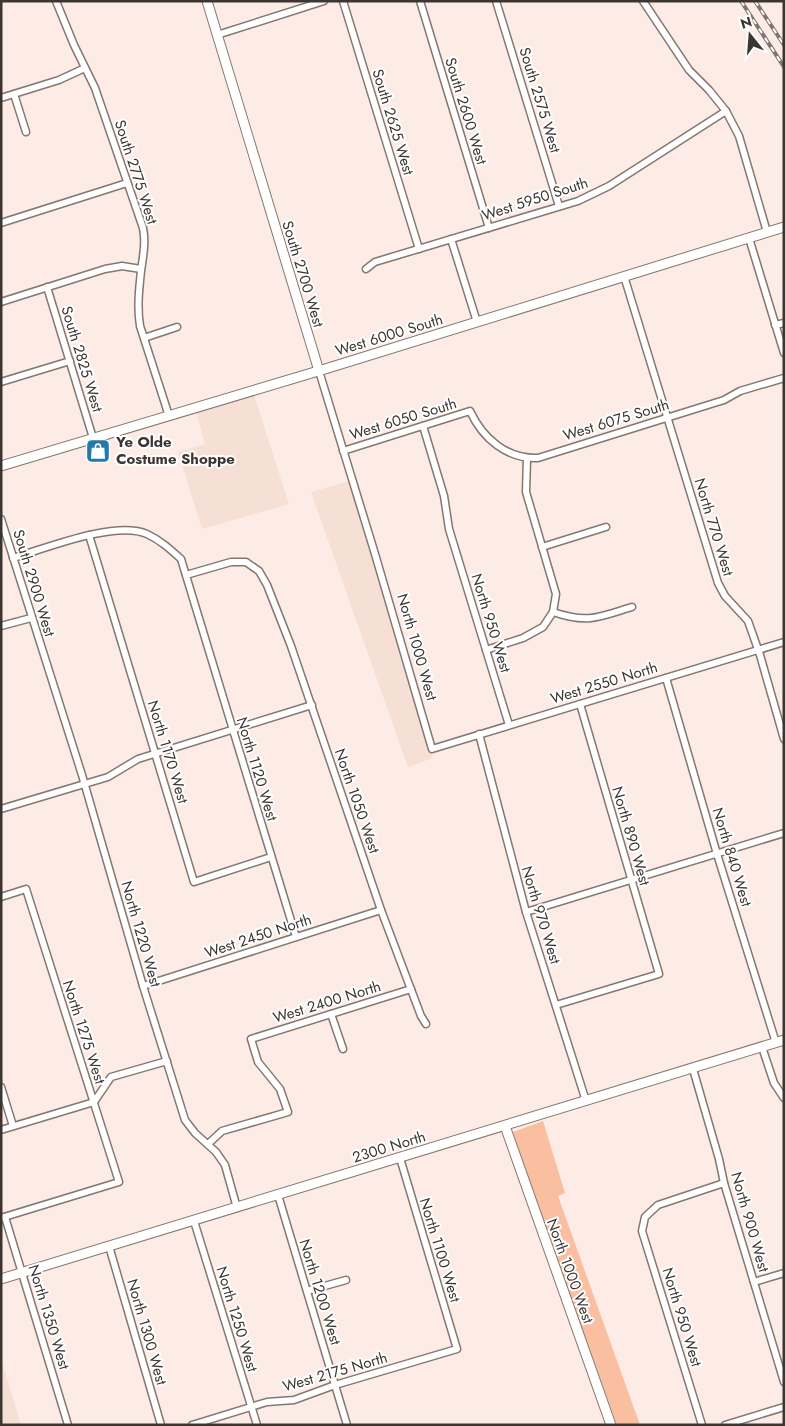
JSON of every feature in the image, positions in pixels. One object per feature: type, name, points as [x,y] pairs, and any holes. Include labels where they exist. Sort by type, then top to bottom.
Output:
[{"type":"street","name":"South 2775 West","points":[[56,1],[74,45],[95,88],[145,238],[138,310],[144,338],[169,416]]},
{"type":"street","name":"South 2700 West","points":[[206,1],[375,554]]},
{"type":"street","points":[[217,35],[324,1]]},
{"type":"street","name":"South 2625 West","points":[[343,1],[419,249]]},
{"type":"street","name":"South 2600 West","points":[[420,1],[489,228]]},
{"type":"street","name":"South 2575 West","points":[[496,1],[559,206]]},
{"type":"street","points":[[643,1],[688,70],[709,90],[726,111],[740,136],[768,232]]},
{"type":"street","points":[[1,98],[59,80],[85,68]]},
{"type":"street","points":[[14,94],[26,132]]},
{"type":"street","name":"West 5950 South","points":[[366,269],[375,262],[578,200],[609,186],[726,111]]},
{"type":"street","points":[[1,223],[127,183]]},
{"type":"street","name":"West 6000 South","points":[[1,466],[318,371],[784,227]]},
{"type":"street","points":[[749,238],[784,353]]},
{"type":"street","points":[[451,239],[477,322]]},
{"type":"street","points":[[1,302],[105,269],[122,266],[141,269]]},
{"type":"street","name":"North 770 West","points":[[624,276],[718,583],[725,596],[748,621],[784,739]]},
{"type":"street","name":"South 2825 West","points":[[47,288],[93,438]]},
{"type":"street","points":[[775,325],[784,323]]},
{"type":"street","points":[[144,338],[176,328]]},
{"type":"street","points":[[1,382],[70,361]]},
{"type":"street","name":"West 6075 South","points":[[470,411],[476,424],[501,450],[527,458],[538,458],[724,400],[740,391],[784,378]]},
{"type":"street","name":"West 6050 South","points":[[343,451],[470,411]]},
{"type":"street","name":"North 950 West","points":[[424,426],[444,496],[449,529],[509,725]]},
{"type":"street","points":[[486,650],[523,638],[543,626],[554,612],[556,594],[526,492],[527,458]]},
{"type":"street","name":"South 2900 West","points":[[1,519],[44,654]]},
{"type":"street","points":[[542,547],[606,527]]},
{"type":"street","name":"North 1120 West","points":[[89,535],[103,531],[126,530],[145,533],[165,544],[180,559],[296,937]]},
{"type":"street","points":[[13,558],[89,535]]},
{"type":"street","name":"North 1170 West","points":[[89,535],[194,882],[271,857]]},
{"type":"street","name":"North 1000 West","points":[[375,554],[432,749]]},
{"type":"street","name":"North 1050 West","points":[[186,575],[231,562],[246,562],[259,571],[267,585],[312,705],[381,910],[421,1016],[426,1024]]},
{"type":"street","points":[[554,612],[579,620],[595,618],[632,607]]},
{"type":"street","points":[[1,626],[31,618]]},
{"type":"street","name":"West 2550 North","points":[[432,749],[784,642]]},
{"type":"street","name":"North 1220 West","points":[[44,654],[185,1120],[194,1133],[216,1152],[225,1165],[237,1208]]},
{"type":"street","name":"North 840 West","points":[[666,678],[717,854],[780,1042]]},
{"type":"street","name":"North 890 West","points":[[556,1006],[658,974],[580,704]]},
{"type":"street","points":[[1,809],[108,777],[138,759],[155,753],[312,705]]},
{"type":"street","name":"North 970 West","points":[[479,734],[526,912],[586,1101]]},
{"type":"street","points":[[526,912],[784,833]]},
{"type":"street","name":"North 1275 West","points":[[1,897],[26,889],[119,1182],[3,1217]]},
{"type":"street","name":"West 2450 North","points":[[143,986],[381,910]]},
{"type":"street","name":"West 2400 North","points":[[208,1144],[222,1131],[288,1112],[280,1089],[258,1062],[251,1039],[411,989]]},
{"type":"street","points":[[331,1014],[342,1049]]},
{"type":"street","name":"2300 North","points":[[1,1279],[780,1042]]},
{"type":"street","points":[[762,1047],[774,1083],[784,1098]]},
{"type":"street","points":[[1,1130],[94,1102],[111,1077],[167,1061]]},
{"type":"street","name":"North 900 West","points":[[693,1069],[724,1183],[784,1382]]},
{"type":"street","points":[[1,1087],[13,1126]]},
{"type":"street","name":"North 1000 West","points":[[504,1126],[611,1425]]},
{"type":"street","name":"North 1100 West","points":[[400,1158],[457,1349]]},
{"type":"street","name":"North 950 West","points":[[702,1425],[642,1231],[645,1217],[658,1205],[724,1183]]},
{"type":"street","name":"North 1200 West","points":[[278,1195],[347,1425]]},
{"type":"street","name":"North 1350 West","points":[[3,1217],[68,1425]]},
{"type":"street","name":"North 1250 West","points":[[194,1221],[256,1425]]},
{"type":"street","name":"North 1300 West","points":[[109,1246],[161,1425]]},
{"type":"street","points":[[754,1282],[784,1272]]},
{"type":"street","points":[[307,1291],[346,1280]]},
{"type":"street","name":"West 2175 North","points":[[192,1425],[267,1402],[294,1400],[335,1385],[457,1349]]},
{"type":"street","points":[[725,1425],[784,1407]]},
{"type":"shaded area","points":[[254,395],[289,504],[202,529],[178,452],[205,444],[196,412]]},
{"type":"shaded area","points":[[349,481],[433,758],[408,767],[311,492]]},
{"type":"shaded area","points":[[543,1121],[565,1193],[558,1196],[640,1425],[617,1425],[513,1132]]},
{"type":"shaded area","points":[[1,1358],[21,1425],[1,1425]]},
{"type":"railway","points":[[741,1],[784,67]]},
{"type":"railway","points":[[755,1],[784,45]]},
{"type":"place","name":"Ye Olde Costume Shoppe","points":[[98,451]]}]
